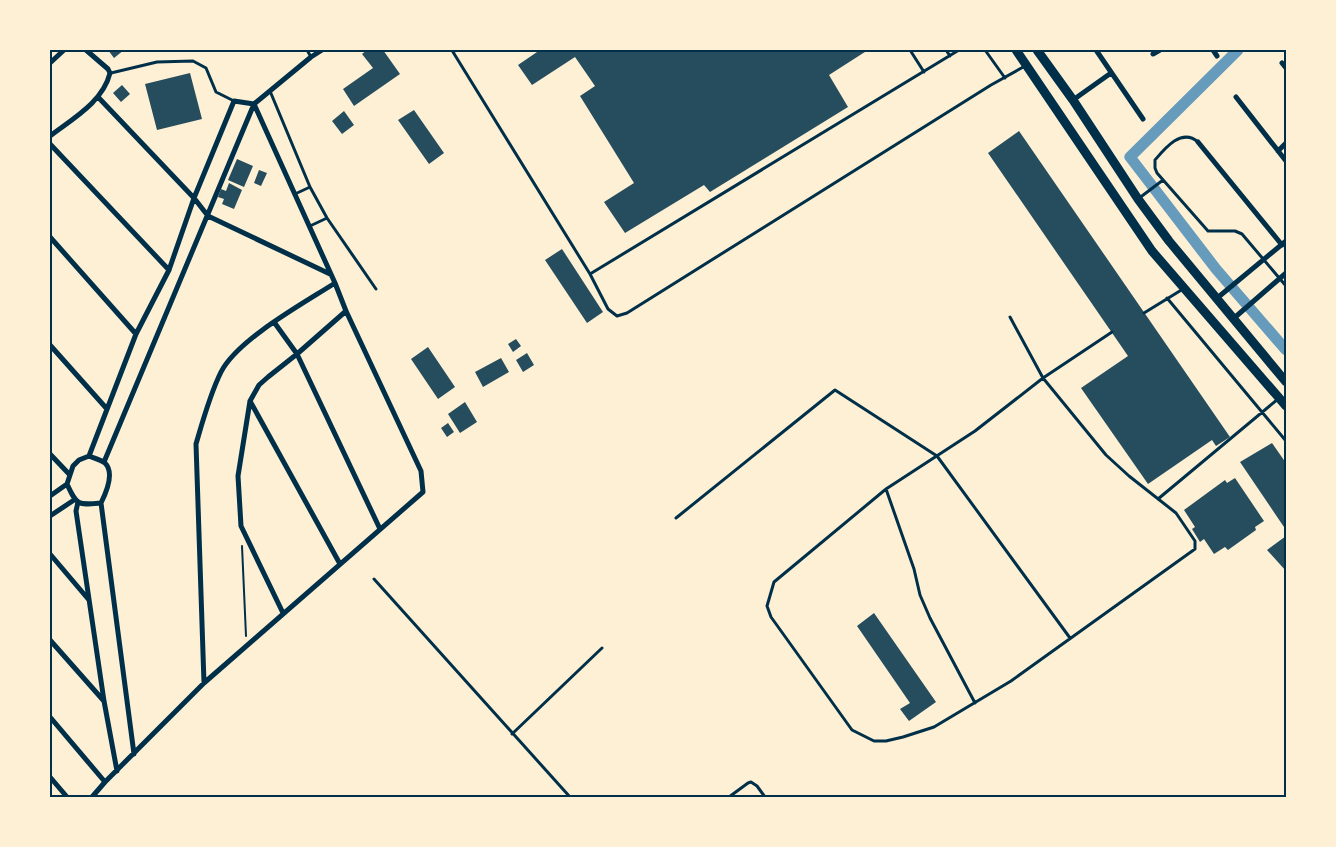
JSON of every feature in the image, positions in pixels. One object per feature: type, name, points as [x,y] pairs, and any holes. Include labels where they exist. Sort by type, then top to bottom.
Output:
[{"type":"main road","points":[[1016,50],[1152,251],[1286,406]]},
{"type":"main road","points":[[1037,50],[1168,241],[1286,382]]},
{"type":"main road","points":[[1091,160],[1105,150]]},
{"type":"street","points":[[50,63],[64,50]]},
{"type":"street","points":[[50,136],[98,97],[107,82],[110,73],[108,69],[86,50]]},
{"type":"street","points":[[104,462],[254,104],[310,57],[322,50]]},
{"type":"street","points":[[1096,50],[1143,119]]},
{"type":"street","points":[[1153,54],[1160,50]]},
{"type":"street","points":[[1214,50],[1217,56]]},
{"type":"street","points":[[1282,63],[1286,68]]},
{"type":"street","points":[[1073,100],[1111,72]]},
{"type":"street","points":[[98,97],[194,198],[208,216],[330,274]]},
{"type":"street","points":[[1236,97],[1286,161]]},
{"type":"street","points":[[89,456],[136,334],[169,270],[194,198],[234,101],[254,104]]},
{"type":"street","points":[[92,797],[204,683],[246,644],[423,492],[421,471],[346,311],[254,104]]},
{"type":"street","points":[[1198,142],[1284,243],[1216,299]]},
{"type":"street","points":[[1278,150],[1286,143]]},
{"type":"street","points":[[50,144],[169,270]]},
{"type":"street","points":[[50,237],[136,334]]},
{"type":"street","points":[[1233,319],[1286,273]]},
{"type":"street","points":[[204,683],[196,444],[208,406],[222,370],[237,351],[274,322],[335,283]]},
{"type":"street","points":[[283,613],[241,526],[238,476],[250,401],[259,385],[346,311]]},
{"type":"street","points":[[274,322],[297,354],[380,529]]},
{"type":"street","points":[[50,345],[107,409]]},
{"type":"street","points":[[250,401],[340,564]]},
{"type":"street","points":[[50,454],[69,474]]},
{"type":"street","points":[[117,771],[104,700],[76,501],[67,484],[72,466],[79,460],[89,456],[104,462],[109,470],[105,494],[101,503],[134,754]]},
{"type":"street","points":[[50,496],[67,484]]},
{"type":"street","points":[[50,516],[76,501],[85,504],[101,503]]},
{"type":"street","points":[[50,554],[89,600]]},
{"type":"street","points":[[50,640],[104,700]]},
{"type":"street","points":[[50,718],[105,782]]},
{"type":"street","points":[[50,777],[67,797]]},
{"type":"lane","points":[[307,50],[310,57]]},
{"type":"lane","points":[[910,50],[924,72]]},
{"type":"lane","points":[[946,50],[950,56]]},
{"type":"lane","points":[[590,274],[959,50]]},
{"type":"lane","points":[[985,50],[1004,78]]},
{"type":"lane","points":[[454,51],[590,274],[608,309],[617,316],[627,313],[1026,65]]},
{"type":"lane","points":[[110,73],[157,62],[193,61],[206,68],[216,92],[234,101]]},
{"type":"lane","points":[[270,91],[310,187],[327,218],[376,289]]},
{"type":"lane","points":[[1198,142],[1195,139],[1184,136],[1175,141],[1159,156],[1154,163],[1155,168],[1163,180],[1208,231],[1236,231],[1242,234],[1286,286]]},
{"type":"lane","points":[[1138,199],[1163,180]]},
{"type":"lane","points":[[294,194],[310,187]]},
{"type":"lane","points":[[309,226],[327,218]]},
{"type":"lane","points":[[1144,313],[1183,288]]},
{"type":"lane","points":[[1167,298],[1286,441]]},
{"type":"lane","points":[[1010,317],[1043,378],[1106,455],[1176,513],[1195,541],[1195,548],[1190,554],[1157,574],[1012,681],[934,727],[903,738],[874,742],[852,730],[771,617],[767,606],[774,582],[886,489],[975,431],[1043,378],[1112,332]]},
{"type":"lane","points":[[1286,318],[1286,325]]},
{"type":"lane","points":[[676,518],[835,390],[937,456],[1070,638]]},
{"type":"lane","points":[[1158,499],[1279,398]]},
{"type":"lane","points":[[886,489],[927,611],[975,703]]},
{"type":"lane","points":[[374,579],[570,797]]},
{"type":"lane","points":[[512,734],[602,648]]},
{"type":"lane","points":[[729,797],[749,782],[757,786],[765,797]]},
{"type":"path","points":[[242,546],[246,644]]},
{"type":"building","points":[[108,50],[124,50],[114,58]]},
{"type":"building","points":[[367,50],[383,50],[400,74],[354,106],[343,89],[373,68],[362,54]]},
{"type":"building","points":[[540,50],[868,50],[829,75],[848,107],[710,192],[704,185],[625,233],[604,202],[634,183],[580,96],[595,86],[575,57],[532,85],[518,65]]},
{"type":"building","points":[[190,73],[202,119],[157,130],[145,84]]},
{"type":"building","points":[[122,85],[130,94],[121,102],[113,93]]},
{"type":"building","points":[[414,110],[444,153],[429,164],[398,120]]},
{"type":"building","points":[[344,111],[354,125],[342,134],[332,121]]},
{"type":"building","points":[[1019,131],[1230,437],[1216,446],[1212,440],[1148,484],[1081,388],[1128,356],[988,153]]},
{"type":"building","points":[[237,159],[253,166],[244,187],[228,180]]},
{"type":"building","points":[[259,170],[267,173],[261,186],[254,183]]},
{"type":"building","points":[[229,183],[242,190],[234,209],[222,204],[224,199],[218,197],[221,189],[226,191]]},
{"type":"building","points":[[562,249],[603,312],[587,323],[545,260]]},
{"type":"building","points":[[516,339],[521,346],[513,352],[508,344]]},
{"type":"building","points":[[428,347],[455,387],[438,399],[411,359]]},
{"type":"building","points":[[527,353],[534,365],[523,372],[516,360]]},
{"type":"building","points":[[501,358],[509,372],[483,387],[475,372]]},
{"type":"building","points":[[465,402],[477,422],[460,433],[448,414]]},
{"type":"building","points":[[448,423],[454,432],[447,437],[441,428]]},
{"type":"building","points":[[1272,443],[1286,463],[1286,530],[1240,462]]},
{"type":"building","points":[[1235,478],[1264,521],[1255,527],[1256,530],[1228,550],[1225,547],[1214,554],[1204,539],[1200,542],[1192,529],[1195,527],[1184,510],[1225,480],[1227,483]]},
{"type":"building","points":[[1286,536],[1286,571],[1267,550]]},
{"type":"building","points":[[874,613],[936,702],[909,721],[900,709],[910,703],[857,626]]},
{"type":"waterway","points":[[1238,50],[1130,157],[1216,269],[1286,350]]}]
